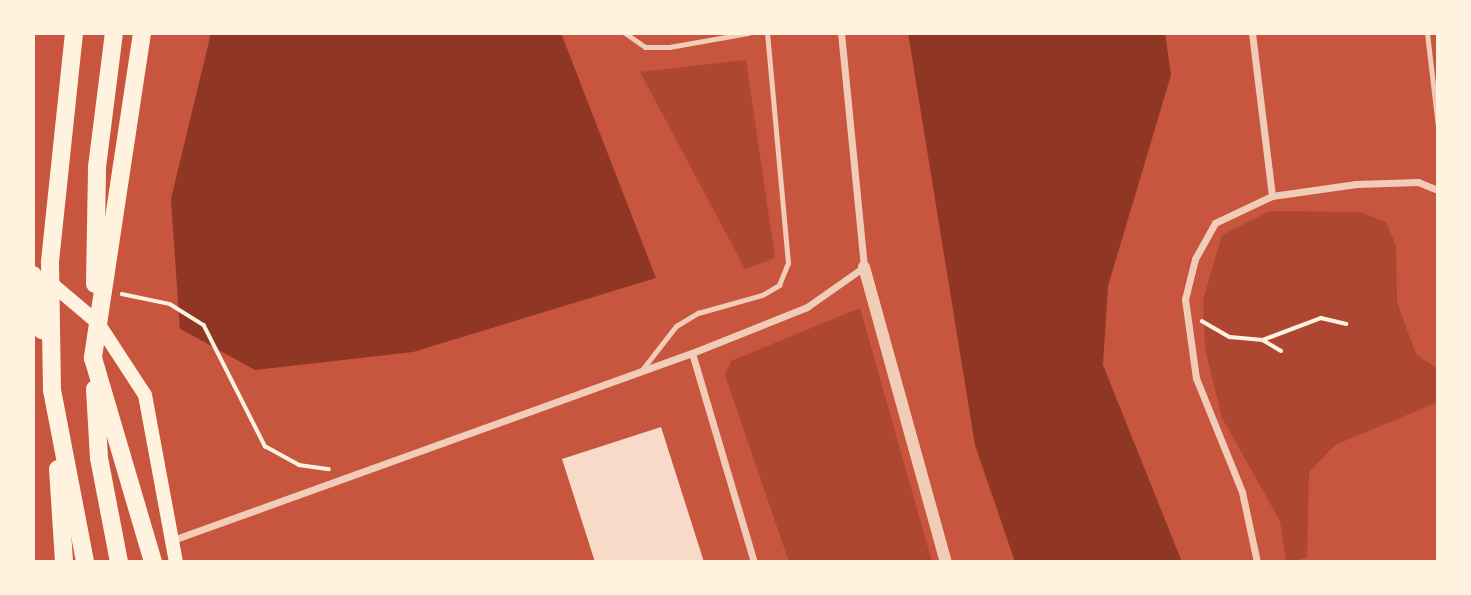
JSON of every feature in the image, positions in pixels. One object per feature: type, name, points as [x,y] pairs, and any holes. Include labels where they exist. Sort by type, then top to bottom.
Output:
[{"type":"highway","points":[[64,562],[52,390],[50,262],[74,33]]},
{"type":"highway","points":[[114,33],[97,167],[93,358],[99,458],[119,562]]},
{"type":"highway","points":[[142,33],[93,358],[153,562]]},
{"type":"highway","points":[[33,275],[85,562]]},
{"type":"main road","points":[[33,268],[98,323],[145,395],[169,542],[176,562]]},
{"type":"street","points":[[841,33],[863,268],[946,562]]},
{"type":"street","points":[[1251,33],[1272,197]]},
{"type":"street","points":[[1257,562],[1242,492],[1196,378],[1186,312],[1203,238],[1215,223],[1272,197],[1356,184],[1418,182],[1438,190]]},
{"type":"street","points":[[169,542],[692,353],[807,307],[863,268]]},
{"type":"street","points":[[692,353],[754,562]]},
{"type":"lane","points":[[625,33],[645,47],[668,47],[748,33]]},
{"type":"lane","points":[[641,371],[677,326],[698,313],[762,295],[779,285],[788,263],[767,33]]},
{"type":"lane","points":[[1427,33],[1438,127]]},
{"type":"path","points":[[118,293],[170,304],[204,325],[265,446],[299,466],[340,468]]},
{"type":"path","points":[[1186,312],[1230,338],[1263,340],[1321,318],[1346,324]]},
{"type":"path","points":[[1263,340],[1280,351]]},
{"type":"shaded area","points":[[109,33],[561,33],[656,278],[413,352],[255,370],[137,305]]},
{"type":"shaded area","points":[[908,33],[1165,33],[1171,75],[1108,286],[1103,365],[1182,562],[1015,562],[975,445]]},
{"type":"shaded area","points":[[746,60],[775,258],[745,269],[640,72]]},
{"type":"shaded area","points":[[1270,211],[1360,212],[1386,222],[1396,246],[1397,302],[1416,354],[1438,369],[1438,402],[1335,445],[1309,472],[1307,557],[1292,562],[1286,562],[1280,521],[1222,418],[1205,348],[1203,300],[1222,235]]},
{"type":"shaded area","points":[[860,308],[932,562],[789,562],[725,375],[731,361]]},
{"type":"pier","points":[[106,33],[211,33],[171,199],[180,332],[134,306]]},
{"type":"building","points":[[661,427],[704,562],[595,562],[562,459]]}]
